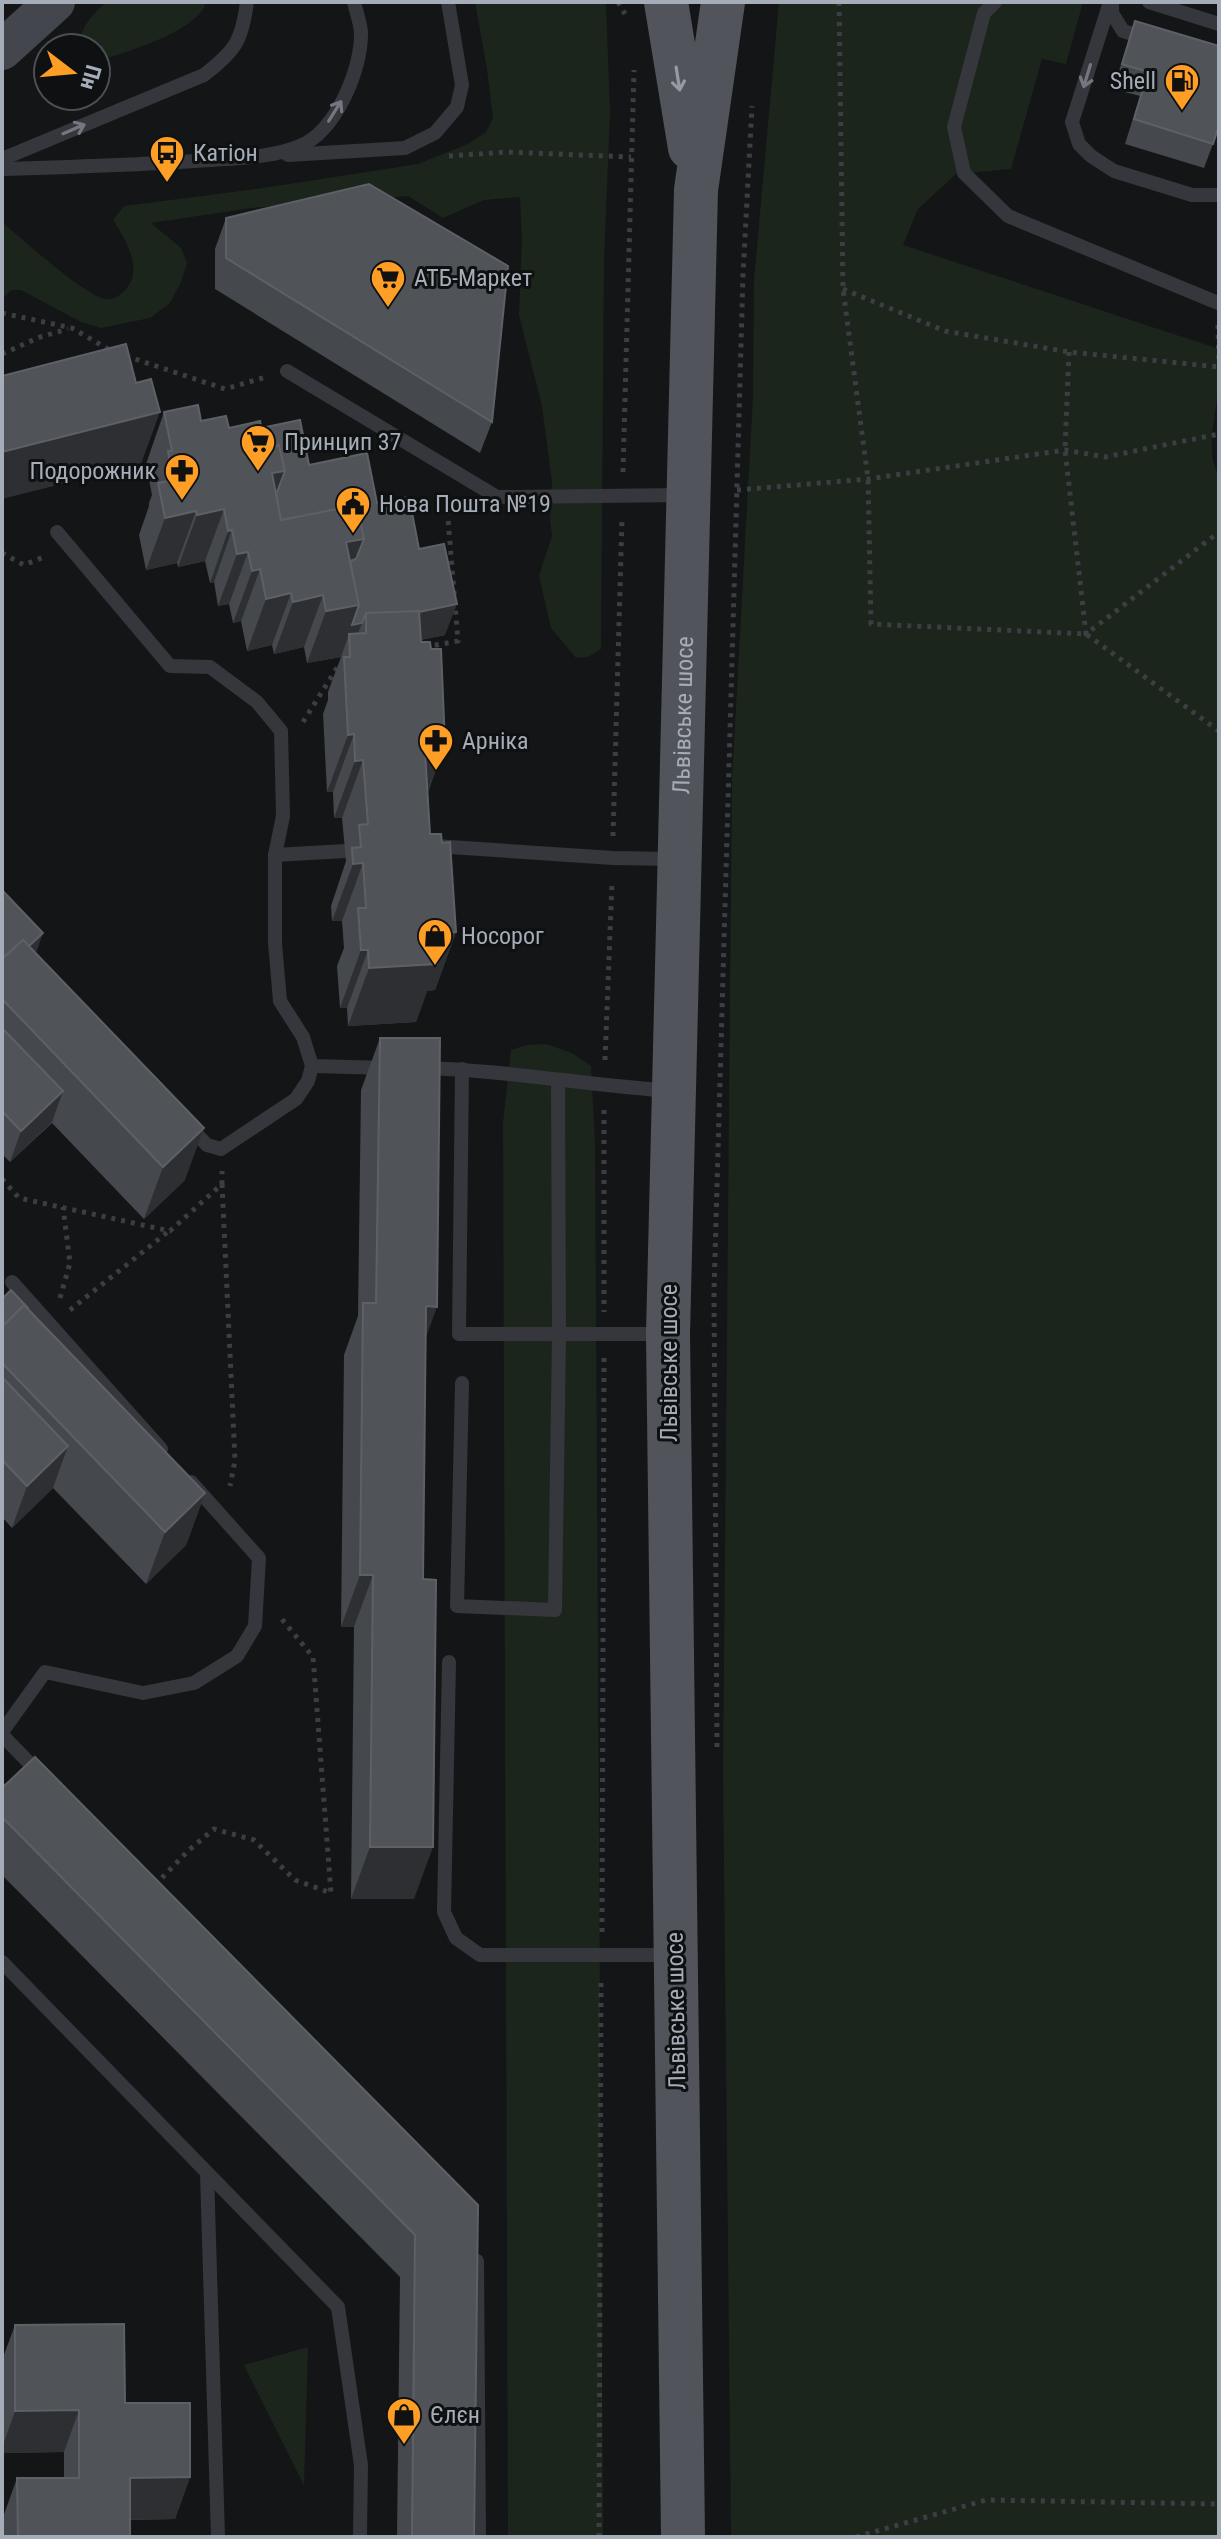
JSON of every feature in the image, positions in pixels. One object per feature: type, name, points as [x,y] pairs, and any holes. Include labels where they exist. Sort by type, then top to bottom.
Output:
[{"type":"main road","points":[[2,50],[55,2]]},
{"type":"main road","name":"Львівське шосе","points":[[666,2],[696,190]]},
{"type":"main road","name":"Львівське шосе","points":[[683,2537],[668,1334],[696,190],[723,2]]},
{"type":"lane","points":[[2,159],[204,75],[229,56],[243,30],[247,2]]},
{"type":"lane","points":[[254,157],[300,146],[321,132],[336,111],[356,67],[361,31],[354,2]]},
{"type":"lane","points":[[2,169],[163,164],[405,148],[435,133],[457,107],[462,85],[448,2]]},
{"type":"lane","points":[[995,2],[984,13],[954,127],[964,173],[1008,216],[1218,303]]},
{"type":"lane","points":[[1111,2],[1112,13],[1123,31],[1164,44]]},
{"type":"lane","points":[[1111,2],[1072,122],[1079,144],[1114,171],[1192,195],[1219,195]]},
{"type":"lane","points":[[1149,2],[1219,24]]},
{"type":"lane","points":[[287,371],[497,497],[688,495]]},
{"type":"lane","points":[[57,532],[170,666],[210,667],[257,702],[281,731],[283,816],[275,855],[275,943],[280,1001],[303,1037],[312,1066],[308,1081],[296,1099],[221,1149],[207,1145],[176,1111]]},
{"type":"lane","points":[[419,847],[680,859]]},
{"type":"lane","points":[[275,855],[345,851]]},
{"type":"lane","points":[[312,1066],[462,1069],[674,1091]]},
{"type":"lane","points":[[462,1069],[459,1334],[668,1334]]},
{"type":"lane","points":[[462,1383],[457,1606],[555,1610],[559,1334],[558,1081]]},
{"type":"lane","points":[[12,1282],[259,1558],[255,1626],[237,1656],[194,1683],[143,1693],[45,1672],[2,1734],[56,1790]]},
{"type":"lane","points":[[449,1662],[444,1912],[456,1938],[480,1955],[676,1955]]},
{"type":"lane","points":[[2,1962],[338,2307],[361,2465],[360,2537]]},
{"type":"lane","points":[[207,2173],[218,2537]]},
{"type":"lane","points":[[477,2252],[479,2537]]},
{"type":"path","points":[[839,2],[843,289],[868,479],[871,624],[1086,634],[1219,731]]},
{"type":"path","points":[[599,2537],[604,1086],[634,65]]},
{"type":"path","points":[[717,1755],[714,1292],[743,275],[752,100]]},
{"type":"path","points":[[843,289],[945,331],[1069,352],[1219,366],[1218,303]]},
{"type":"path","points":[[2,313],[72,328],[111,351],[225,389],[287,371]]},
{"type":"path","points":[[2,354],[40,337],[72,328]]},
{"type":"path","points":[[1069,352],[1065,450],[1086,634]]},
{"type":"path","points":[[737,490],[868,479],[1065,450],[1105,457],[1219,434]]},
{"type":"path","points":[[413,650],[458,641],[443,465]]},
{"type":"path","points":[[1086,634],[1219,532]]},
{"type":"path","points":[[2,553],[24,565]]},
{"type":"path","points":[[299,729],[338,664],[353,661]]},
{"type":"path","points":[[221,1149],[235,1460],[224,1519]]},
{"type":"path","points":[[2,1179],[19,1198],[170,1231]]},
{"type":"path","points":[[51,1326],[170,1231],[222,1184]]},
{"type":"path","points":[[51,1326],[70,1263],[63,1207]]},
{"type":"path","points":[[152,1889],[214,1829],[254,1840],[295,1880],[331,1893],[313,1657],[257,1590]]},
{"type":"path","points":[[856,2537],[986,2500],[1219,2504]]},
{"type":"shaded area","points":[[106,2],[206,2],[200,13],[176,31],[112,56],[112,32],[83,32]]},
{"type":"shaded area","points":[[475,2],[606,3],[610,113],[604,259],[601,649],[588,657],[576,658],[551,628],[539,576],[552,536],[552,482],[542,406],[519,315],[520,197],[484,200],[443,218],[408,196],[251,208],[151,223],[181,248],[187,263],[181,282],[170,303],[150,318],[101,328],[81,322],[21,290],[11,290],[2,299],[2,222],[84,289],[110,299],[123,292],[133,275],[129,250],[113,220],[124,206],[418,164],[468,144],[486,132],[493,118]]},
{"type":"shaded area","points":[[779,2],[1083,2],[1066,64],[1042,59],[1011,169],[956,174],[918,209],[903,245],[1219,349],[1212,454],[1219,475],[1219,2537],[731,2537],[723,1773],[732,780],[753,397],[754,280]]},
{"type":"shaded area","points":[[546,1044],[572,1053],[591,1066],[595,1142],[603,2537],[508,2537],[503,1123],[511,1050]]},
{"type":"shaded area","points":[[308,2347],[304,2485],[244,2365]]},
{"type":"building","points":[[1135,21],[1219,46],[1219,125],[1213,144],[1134,119],[1148,72],[1122,64]]},
{"type":"building","points":[[369,184],[508,266],[492,422],[226,258],[226,218]]},
{"type":"building","points":[[126,344],[136,383],[151,379],[160,412],[2,452],[2,376]]},
{"type":"building","points":[[198,405],[201,421],[226,416],[229,428],[260,421],[266,448],[279,445],[285,471],[272,473],[281,520],[357,505],[364,539],[346,542],[359,605],[326,611],[323,595],[293,602],[291,593],[266,599],[260,569],[252,571],[248,552],[237,554],[224,509],[165,518],[158,483],[173,480],[168,451],[172,451],[164,412]]},
{"type":"building","points":[[300,420],[309,465],[367,453],[377,503],[409,497],[419,549],[444,544],[457,604],[419,612],[366,613],[362,623],[352,625],[359,605],[350,561],[356,559],[364,539],[357,505],[281,520],[276,492],[285,471],[279,445],[266,448],[261,428]]},
{"type":"building","points":[[419,611],[421,642],[430,642],[431,649],[441,649],[445,744],[434,744],[434,752],[425,752],[430,834],[441,834],[442,843],[450,842],[456,932],[443,933],[444,941],[436,941],[437,964],[369,968],[368,950],[361,950],[358,908],[366,908],[363,863],[353,864],[352,848],[361,847],[359,825],[368,824],[363,760],[355,761],[354,734],[348,735],[344,657],[350,657],[349,634],[366,633],[366,613]]},
{"type":"building","points":[[2,890],[43,933],[29,946],[23,940],[2,959]]},
{"type":"building","points":[[23,940],[204,1128],[163,1167],[2,999],[2,959]]},
{"type":"building","points":[[2,1028],[63,1091],[21,1131],[2,1111]]},
{"type":"building","points":[[380,1038],[440,1038],[437,1307],[426,1306],[423,1579],[436,1580],[433,1847],[370,1847],[373,1575],[360,1575],[363,1303],[376,1303]]},
{"type":"building","points":[[11,1290],[28,1308],[24,1305],[2,1327],[2,1299]]},
{"type":"building","points":[[24,1305],[205,1493],[165,1532],[2,1363],[2,1327]]},
{"type":"building","points":[[2,1377],[68,1446],[27,1486],[2,1460]]},
{"type":"building","points":[[35,1757],[478,2205],[474,2537],[412,2537],[415,2235],[2,1817],[2,1788]]},
{"type":"building","points":[[124,2324],[125,2403],[190,2403],[190,2477],[130,2478],[130,2537],[18,2537],[17,2478],[79,2478],[79,2410],[15,2411],[15,2325]]},
{"type":"place","name":"Shell","points":[[1182,112]]},
{"type":"place","name":"Катіон","points":[[167,184]]},
{"type":"place","name":"АТБ-Маркет","points":[[388,309]]},
{"type":"place","name":"Принцип 37","points":[[258,473]]},
{"type":"place","name":"Подорожник","points":[[182,502]]},
{"type":"place","name":"Нова Пошта №19","points":[[353,535]]},
{"type":"place","name":"Арніка","points":[[436,772]]},
{"type":"place","name":"Носорог","points":[[435,967]]},
{"type":"place","name":"Єлєн","points":[[404,2446]]}]
